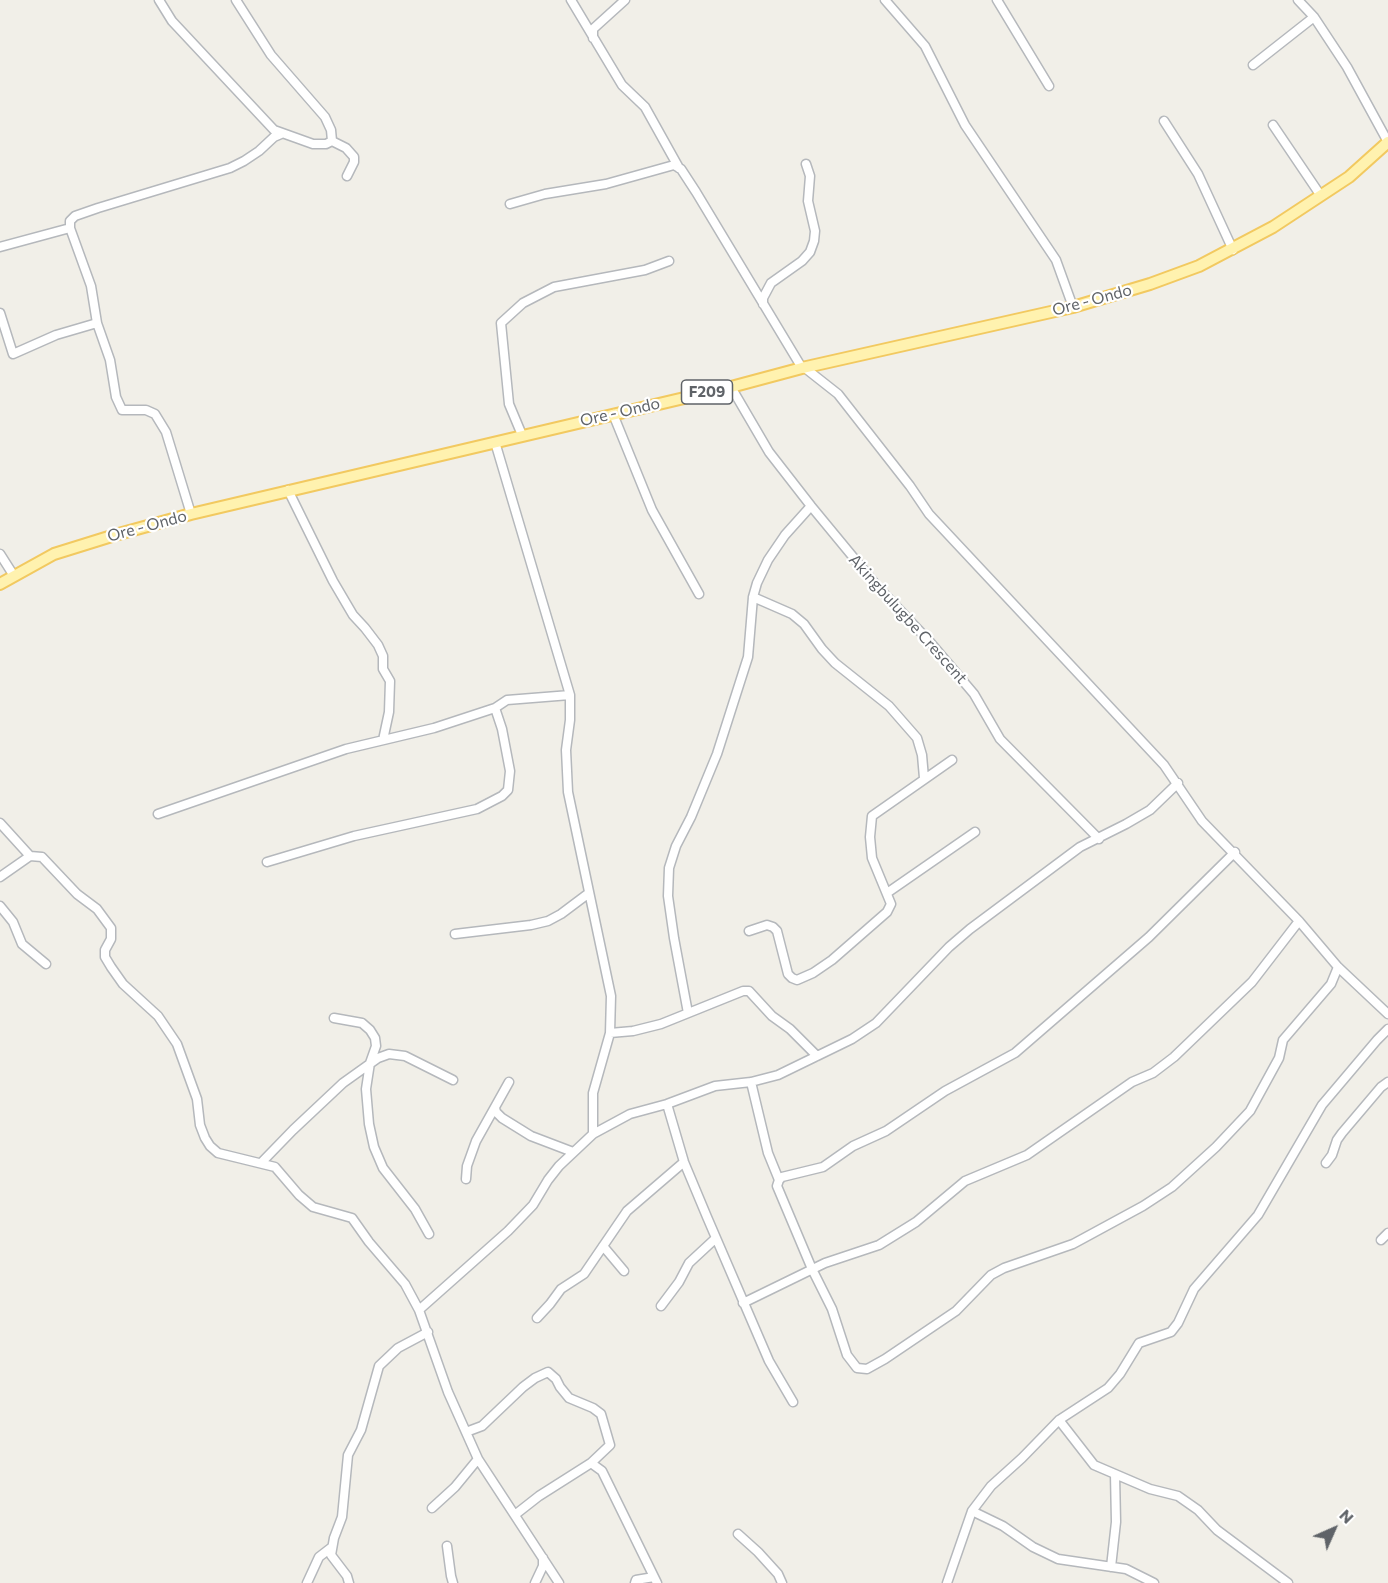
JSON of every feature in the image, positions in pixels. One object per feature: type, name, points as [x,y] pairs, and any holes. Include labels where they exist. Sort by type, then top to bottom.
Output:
[{"type":"main road","name":"Ore - Ondo","points":[[0,584],[54,554],[191,514],[804,368],[1073,307],[1150,284],[1199,266],[1273,227],[1349,177],[1388,142]]},
{"type":"street","points":[[159,0],[172,21],[274,130],[313,144],[326,144],[332,141]]},
{"type":"street","points":[[236,0],[271,55],[325,117],[331,130],[332,141]]},
{"type":"street","points":[[571,0],[622,85],[645,107],[679,168],[804,368],[838,394],[929,514],[1164,765],[1202,821],[1235,852],[1338,967],[1388,1014]]},
{"type":"street","points":[[592,38],[593,29],[625,0]]},
{"type":"street","points":[[885,0],[925,46],[965,125],[1056,260],[1073,307]]},
{"type":"street","points":[[997,0],[1049,86]]},
{"type":"street","points":[[1298,0],[1314,17],[1347,67],[1388,142]]},
{"type":"street","points":[[1253,65],[1314,17]]},
{"type":"street","points":[[1164,120],[1197,174],[1233,250]]},
{"type":"street","points":[[1273,125],[1321,196]]},
{"type":"street","points":[[191,514],[166,432],[155,414],[146,410],[122,410],[116,397],[110,360],[97,323],[91,286],[70,228],[70,221],[75,216],[244,161],[281,134]]},
{"type":"street","points":[[332,141],[346,148],[354,157],[347,176]]},
{"type":"street","points":[[763,304],[763,298],[771,283],[802,261],[810,252],[814,241],[815,231],[808,201],[810,176],[806,164]]},
{"type":"street","points":[[510,204],[545,194],[606,184],[656,171],[669,165],[679,168]]},
{"type":"street","points":[[0,247],[70,228]]},
{"type":"street","points":[[522,435],[509,404],[501,323],[523,303],[554,287],[645,270],[669,261]]},
{"type":"street","points":[[0,313],[13,354],[56,335],[97,323]]},
{"type":"street","name":"Akingbulugbe Crescent","points":[[731,387],[769,452],[877,586],[930,642],[974,694],[1000,739],[1099,839]]},
{"type":"street","points":[[613,414],[652,510],[699,594]]},
{"type":"street","points":[[495,442],[570,695],[570,720],[566,750],[568,792],[611,996],[610,1033],[593,1093],[593,1134]]},
{"type":"street","points":[[288,490],[338,590],[353,615],[378,645],[383,656],[383,669],[390,681],[389,712],[383,740]]},
{"type":"street","points":[[688,1013],[668,896],[669,868],[676,846],[691,817],[717,754],[743,674],[748,657],[753,597],[757,583],[768,560],[811,506]]},
{"type":"street","points":[[0,555],[14,576]]},
{"type":"street","points":[[753,597],[792,614],[804,624],[822,650],[835,663],[889,706],[917,738],[922,755],[924,778]]},
{"type":"street","points":[[159,814],[346,749],[434,728],[495,708],[507,700],[570,695]]},
{"type":"street","points":[[267,861],[354,836],[477,809],[502,796],[508,790],[510,771],[502,729],[495,708]]},
{"type":"street","points":[[749,931],[767,925],[777,931],[788,974],[797,980],[813,973],[832,960],[887,912],[891,904],[872,858],[870,837],[872,816],[952,760]]},
{"type":"street","points":[[419,1310],[508,1231],[533,1205],[548,1180],[593,1134],[630,1113],[667,1104],[715,1086],[751,1082],[778,1075],[852,1039],[876,1023],[949,946],[970,929],[1080,847],[1099,839],[1150,810],[1178,783]]},
{"type":"street","points":[[0,823],[30,856]]},
{"type":"street","points":[[887,893],[975,832]]},
{"type":"street","points":[[1235,852],[1149,937],[1015,1053],[945,1091],[886,1131],[853,1146],[823,1167],[782,1177],[779,1180],[777,1186],[812,1269],[832,1309],[851,1362],[857,1368],[867,1369],[956,1311],[991,1275],[1004,1268],[1073,1244],[1143,1206],[1172,1187],[1216,1148],[1250,1111],[1279,1058],[1283,1040],[1331,984],[1338,967]]},
{"type":"street","points":[[0,878],[30,856],[42,857],[76,894],[97,909],[111,928],[111,939],[105,950],[105,957],[123,984],[158,1016],[177,1044],[197,1099],[200,1125],[210,1146],[218,1153],[275,1167],[299,1195],[313,1207],[352,1218],[405,1284],[419,1310],[448,1392],[478,1459],[559,1583]]},
{"type":"street","points":[[455,934],[548,921],[589,893]]},
{"type":"street","points":[[0,906],[14,922],[22,944],[46,964]]},
{"type":"street","points":[[743,1303],[825,1263],[879,1245],[916,1222],[965,1182],[1026,1155],[1132,1082],[1153,1073],[1174,1057],[1252,982],[1299,921]]},
{"type":"street","points":[[610,1033],[633,1031],[662,1024],[743,991],[749,991],[772,1016],[790,1029],[817,1056]]},
{"type":"street","points":[[334,1018],[362,1023],[375,1038],[376,1046],[370,1063],[366,1096],[374,1147],[383,1168],[415,1209],[429,1234]]},
{"type":"street","points":[[947,1583],[972,1511],[991,1486],[1022,1458],[1059,1419],[1108,1388],[1120,1374],[1138,1342],[1171,1332],[1178,1323],[1194,1289],[1258,1215],[1322,1105],[1388,1029]]},
{"type":"street","points":[[261,1163],[343,1083],[378,1058],[398,1054],[453,1080]]},
{"type":"street","points":[[466,1179],[467,1166],[476,1141],[508,1082]]},
{"type":"street","points":[[751,1082],[768,1153],[779,1180]]},
{"type":"street","points":[[1326,1163],[1342,1132],[1388,1082]]},
{"type":"street","points":[[667,1104],[684,1162],[743,1303],[768,1361],[793,1402]]},
{"type":"street","points":[[495,1108],[502,1118],[531,1136],[573,1152]]},
{"type":"street","points":[[537,1318],[561,1289],[584,1274],[627,1211],[684,1162]]},
{"type":"street","points":[[1381,1240],[1388,1233]]},
{"type":"street","points":[[661,1306],[680,1282],[689,1263],[716,1238]]},
{"type":"street","points":[[603,1246],[624,1271]]},
{"type":"street","points":[[349,1583],[331,1555],[342,1517],[348,1455],[361,1430],[379,1366],[398,1348],[428,1332]]},
{"type":"street","points":[[466,1432],[482,1426],[529,1382],[548,1372],[556,1379],[569,1398],[593,1407],[601,1414],[610,1445],[591,1463],[538,1496],[516,1514]]},
{"type":"street","points":[[1059,1419],[1094,1465],[1184,1499],[1217,1530],[1288,1583]]},
{"type":"street","points":[[432,1508],[478,1459]]},
{"type":"street","points":[[591,1463],[602,1471],[656,1580],[636,1580],[635,1583]]},
{"type":"street","points":[[1111,1567],[1116,1522],[1115,1474]]},
{"type":"street","points":[[972,1511],[1003,1526],[1033,1547],[1058,1559],[1126,1569],[1154,1583]]},
{"type":"street","points":[[738,1534],[758,1552],[782,1583]]},
{"type":"street","points":[[447,1546],[453,1583]]},
{"type":"street","points":[[308,1583],[319,1557],[332,1547]]},
{"type":"street","points":[[535,1583],[543,1566],[543,1557]]}]
